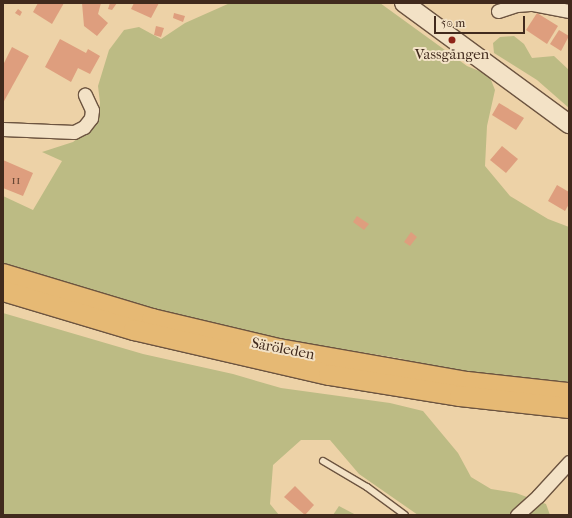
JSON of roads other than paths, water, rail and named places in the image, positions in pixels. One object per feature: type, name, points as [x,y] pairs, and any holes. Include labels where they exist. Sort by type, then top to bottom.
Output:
[{"type":"main road","name":"Säröleden","points":[[3,274],[152,318],[279,349],[467,382],[569,393]]},
{"type":"main road","name":"Säröleden","points":[[3,291],[134,330],[321,374],[460,396],[569,408]]},
{"type":"street","points":[[404,3],[569,124]]},
{"type":"street","points":[[498,11],[517,5],[533,4],[569,11]]},
{"type":"street","points":[[3,129],[74,132],[84,127],[91,118],[92,110],[85,95]]},
{"type":"street","points":[[517,515],[538,496],[569,462]]},
{"type":"lane","points":[[323,461],[367,487],[405,515]]},
{"type":"place","name":"Vassgången","points":[[452,40]]}]
